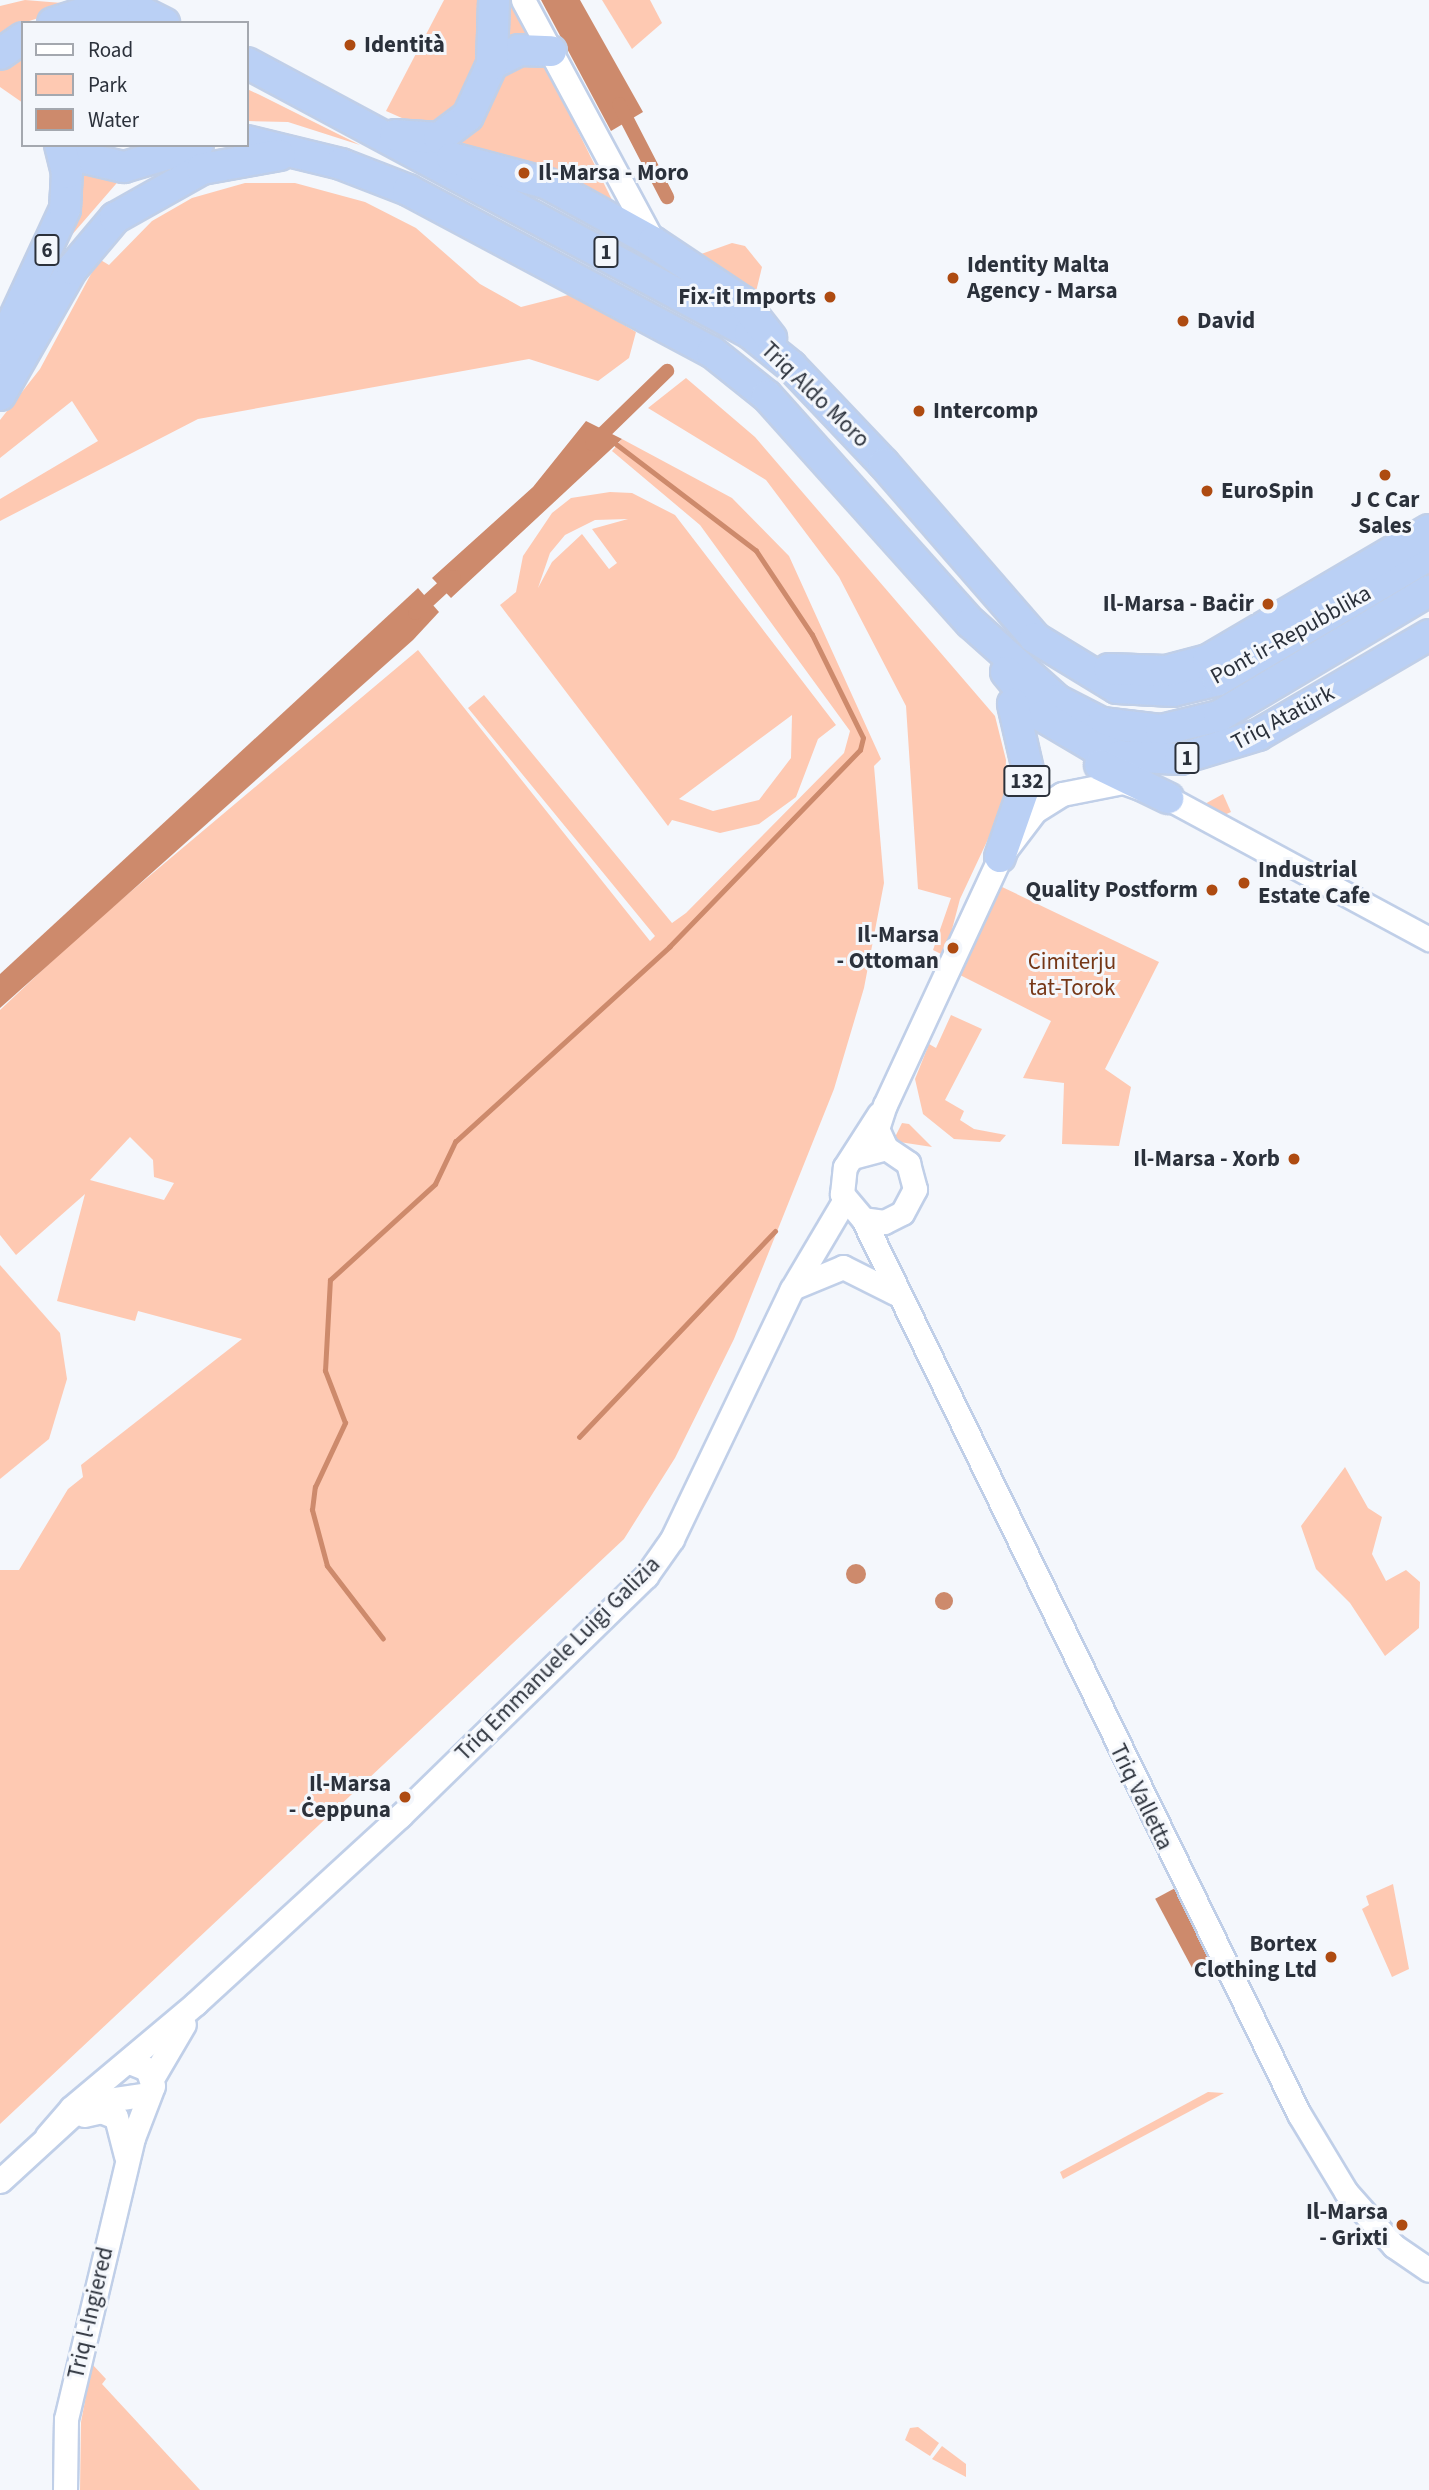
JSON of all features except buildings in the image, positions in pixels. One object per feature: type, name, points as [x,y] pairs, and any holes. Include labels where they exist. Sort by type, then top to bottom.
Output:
[{"type":"highway","points":[[375,130],[439,138],[468,116],[492,64],[495,0]]},
{"type":"highway","points":[[59,21],[93,10],[142,12],[160,21]]},
{"type":"highway","points":[[0,54],[21,39]]},
{"type":"highway","points":[[492,64],[520,50],[551,51]]},
{"type":"highway","name":"Triq Aldo Moro","points":[[248,64],[704,303],[791,366],[1035,638],[1068,661]]},
{"type":"highway","name":"Triq Aldo Moro","points":[[248,141],[297,153],[408,190],[712,352],[767,396],[937,586]]},
{"type":"highway","name":"6","points":[[0,349],[65,209],[67,173],[60,147]]},
{"type":"highway","points":[[74,147],[89,159],[124,167],[191,147]]},
{"type":"highway","points":[[414,150],[546,183],[653,242],[743,302],[791,366]]},
{"type":"highway","name":"1","points":[[0,395],[72,269],[115,218],[202,169],[297,153]]},
{"type":"highway","name":"1","points":[[1068,661],[1141,672],[1208,660],[1429,530]]},
{"type":"highway","name":"Pont ir-Repubblika","points":[[1068,661],[1117,688],[1194,688],[1240,669],[1429,555]]},
{"type":"highway","points":[[937,586],[1013,704]]},
{"type":"highway","name":"1","points":[[937,586],[971,623],[1081,714],[1161,730],[1190,726],[1253,700],[1429,593]]},
{"type":"highway","name":"Triq Atatürk","points":[[971,623],[1042,716],[1094,747],[1151,760],[1231,748],[1429,635]]},
{"type":"highway","name":"1","points":[[1013,704],[1037,733],[1066,750],[1168,798]]},
{"type":"highway","name":"132","points":[[1000,857],[1029,774],[1013,704]]},
{"type":"main road","points":[[523,0],[625,200],[653,242]]},
{"type":"main road","name":"132","points":[[886,1148],[877,1129],[885,1105],[1000,857],[1035,811],[1062,794],[1123,782],[1168,798],[1429,939]]},
{"type":"main road","name":"132","points":[[855,1212],[841,1180],[885,1105]]},
{"type":"main road","points":[[853,1157],[886,1148],[904,1158],[914,1175],[913,1196],[902,1213],[884,1222],[855,1212]]},
{"type":"main road","name":"Triq Valletta","points":[[855,1212],[1299,2114],[1346,2192],[1394,2246],[1429,2270]]},
{"type":"main road","name":"Triq Emmanuele Luigi Galizia","points":[[7,2174],[47,2136],[71,2108],[130,2085],[196,2003],[652,1570],[792,1289],[819,1241],[855,1212]]},
{"type":"main road","name":"Triq Valletta","points":[[895,1293],[891,1250],[902,1213]]},
{"type":"main road","points":[[792,1289],[843,1267],[895,1293]]},
{"type":"main road","name":"Triq l-Ingiered","points":[[65,2490],[66,2419],[133,2138],[130,2085]]},
{"type":"main road","points":[[7,2174],[86,2114],[101,2110],[123,2130],[127,2167]]},
{"type":"green space","points":[[25,0],[62,3],[94,0],[29,21],[21,21],[21,25],[0,44],[0,6]]},
{"type":"green space","points":[[444,0],[513,0],[619,214],[386,111]]},
{"type":"green space","points":[[602,0],[650,0],[662,23],[632,49]]},
{"type":"green space","points":[[21,54],[21,102],[0,87],[0,68]]},
{"type":"green space","points":[[248,89],[360,145],[288,122],[248,121]]},
{"type":"green space","points":[[83,172],[122,177],[57,252],[80,192]]},
{"type":"green space","points":[[245,183],[295,183],[365,202],[416,228],[480,284],[521,307],[572,294],[636,332],[629,358],[598,381],[529,359],[198,419],[0,521],[0,499],[98,441],[72,401],[0,458],[0,420],[40,369],[99,259],[109,265],[152,221],[192,198]]},
{"type":"green space","points":[[732,243],[745,246],[762,267],[753,304],[690,258]]},
{"type":"green space","points":[[686,378],[755,437],[995,716],[1006,760],[1004,805],[960,899],[945,956],[933,950],[951,898],[918,889],[906,706],[839,577],[766,480],[648,408]]},
{"type":"green space","points":[[622,439],[732,498],[789,556],[881,759],[874,766],[884,883],[864,988],[834,1089],[734,1339],[675,1458],[624,1539],[0,2124],[0,1570],[19,1570],[68,1489],[83,1477],[81,1465],[242,1339],[138,1311],[135,1321],[57,1301],[85,1194],[16,1255],[0,1235],[0,1010],[84,931],[418,650],[650,941],[655,936],[468,708],[484,695],[672,923],[686,913],[844,753],[850,731],[700,525],[612,451]],"holes":[[[130,1137],[153,1160],[154,1177],[174,1183],[164,1200],[90,1180]]]},
{"type":"green space","points":[[610,492],[632,493],[675,515],[836,725],[818,739],[796,797],[759,824],[720,833],[672,820],[668,826],[500,605],[516,592],[523,556],[552,513],[571,498]],"holes":[[[628,519],[592,529],[617,563],[609,569],[582,534],[552,562],[538,588],[550,553],[565,535],[595,520]],[[792,715],[791,758],[759,800],[713,811],[679,799]]]},
{"type":"green space","points":[[1223,794],[1231,812],[1222,816],[1203,805]]},
{"type":"green space","name":"Cimiterju tat-Torok","points":[[1000,886],[1159,962],[1105,1069],[1131,1087],[1119,1146],[1062,1144],[1064,1083],[1023,1078],[1051,1021],[960,975]]},
{"type":"green space","points":[[951,1015],[982,1029],[945,1100],[964,1111],[960,1120],[974,1129],[1006,1135],[1000,1142],[954,1139],[923,1114],[915,1079],[929,1044],[936,1048]]},
{"type":"green space","points":[[902,1123],[909,1124],[932,1147],[893,1141]]},
{"type":"green space","points":[[0,1265],[60,1333],[67,1379],[49,1439],[0,1479]]},
{"type":"green space","points":[[1345,1467],[1368,1508],[1382,1517],[1372,1554],[1386,1581],[1406,1570],[1420,1582],[1419,1628],[1385,1656],[1350,1603],[1316,1569],[1301,1526]]},
{"type":"green space","points":[[1393,1884],[1409,1969],[1392,1977],[1362,1909],[1369,1905],[1366,1896]]},
{"type":"green space","points":[[1208,2092],[1224,2093],[1063,2179],[1060,2172]]},
{"type":"green space","points":[[92,2364],[106,2379],[102,2384],[200,2490],[80,2490],[81,2422]]},
{"type":"green space","points":[[918,2427],[939,2443],[930,2456],[905,2440],[910,2428]]},
{"type":"green space","points":[[942,2446],[966,2464],[966,2477],[932,2459]]},
{"type":"water","points":[[541,0],[580,0],[643,112],[611,131]]},
{"type":"water","points":[[586,421],[622,439],[451,598],[432,578],[533,487]]},
{"type":"water","points":[[418,588],[439,612],[413,640],[0,1008],[0,974]]},
{"type":"water","points":[[852,1564],[860,1564],[866,1574],[860,1584],[852,1584],[846,1578],[846,1570]]},
{"type":"water","points":[[944,1592],[950,1595],[953,1601],[950,1607],[944,1610],[938,1607],[935,1601],[938,1595]]},
{"type":"water","points":[[1179,1886],[1218,1960],[1195,1973],[1155,1899]]},
{"type":"waterway","points":[[619,104],[667,197]]},
{"type":"waterway","points":[[592,444],[667,371]]},
{"type":"waterway","points":[[383,1639],[327,1566],[312,1510],[315,1487],[345,1423],[325,1371],[330,1280],[435,1184],[455,1142],[669,947],[860,750],[863,738],[812,635],[756,551],[613,442]]},
{"type":"waterway","points":[[415,613],[454,577]]},
{"type":"waterway","points":[[579,1437],[775,1231]]},
{"type":"place","name":"Identità","points":[[350,45]]},
{"type":"place","name":"Il-Marsa - Moro","points":[[524,173]]},
{"type":"place","name":"Identity Malta Agency - Marsa","points":[[953,278]]},
{"type":"place","name":"Fix-it Imports","points":[[830,297]]},
{"type":"place","name":"David","points":[[1183,321]]},
{"type":"place","name":"Intercomp","points":[[919,411]]},
{"type":"place","name":"J C Car Sales","points":[[1385,475]]},
{"type":"place","name":"EuroSpin","points":[[1207,491]]},
{"type":"place","name":"Il-Marsa - Baċir","points":[[1268,604]]},
{"type":"place","name":"Industrial Estate Cafe","points":[[1244,883]]},
{"type":"place","name":"Quality Postform","points":[[1212,890]]},
{"type":"place","name":"Il-Marsa - Ottoman","points":[[953,948]]},
{"type":"place","name":"Il-Marsa - Xorb","points":[[1294,1159]]},
{"type":"place","name":"Il-Marsa - Ċeppuna","points":[[405,1797]]},
{"type":"place","name":"Bortex Clothing Ltd","points":[[1331,1957]]},
{"type":"place","name":"Il-Marsa - Grixti","points":[[1402,2225]]}]
